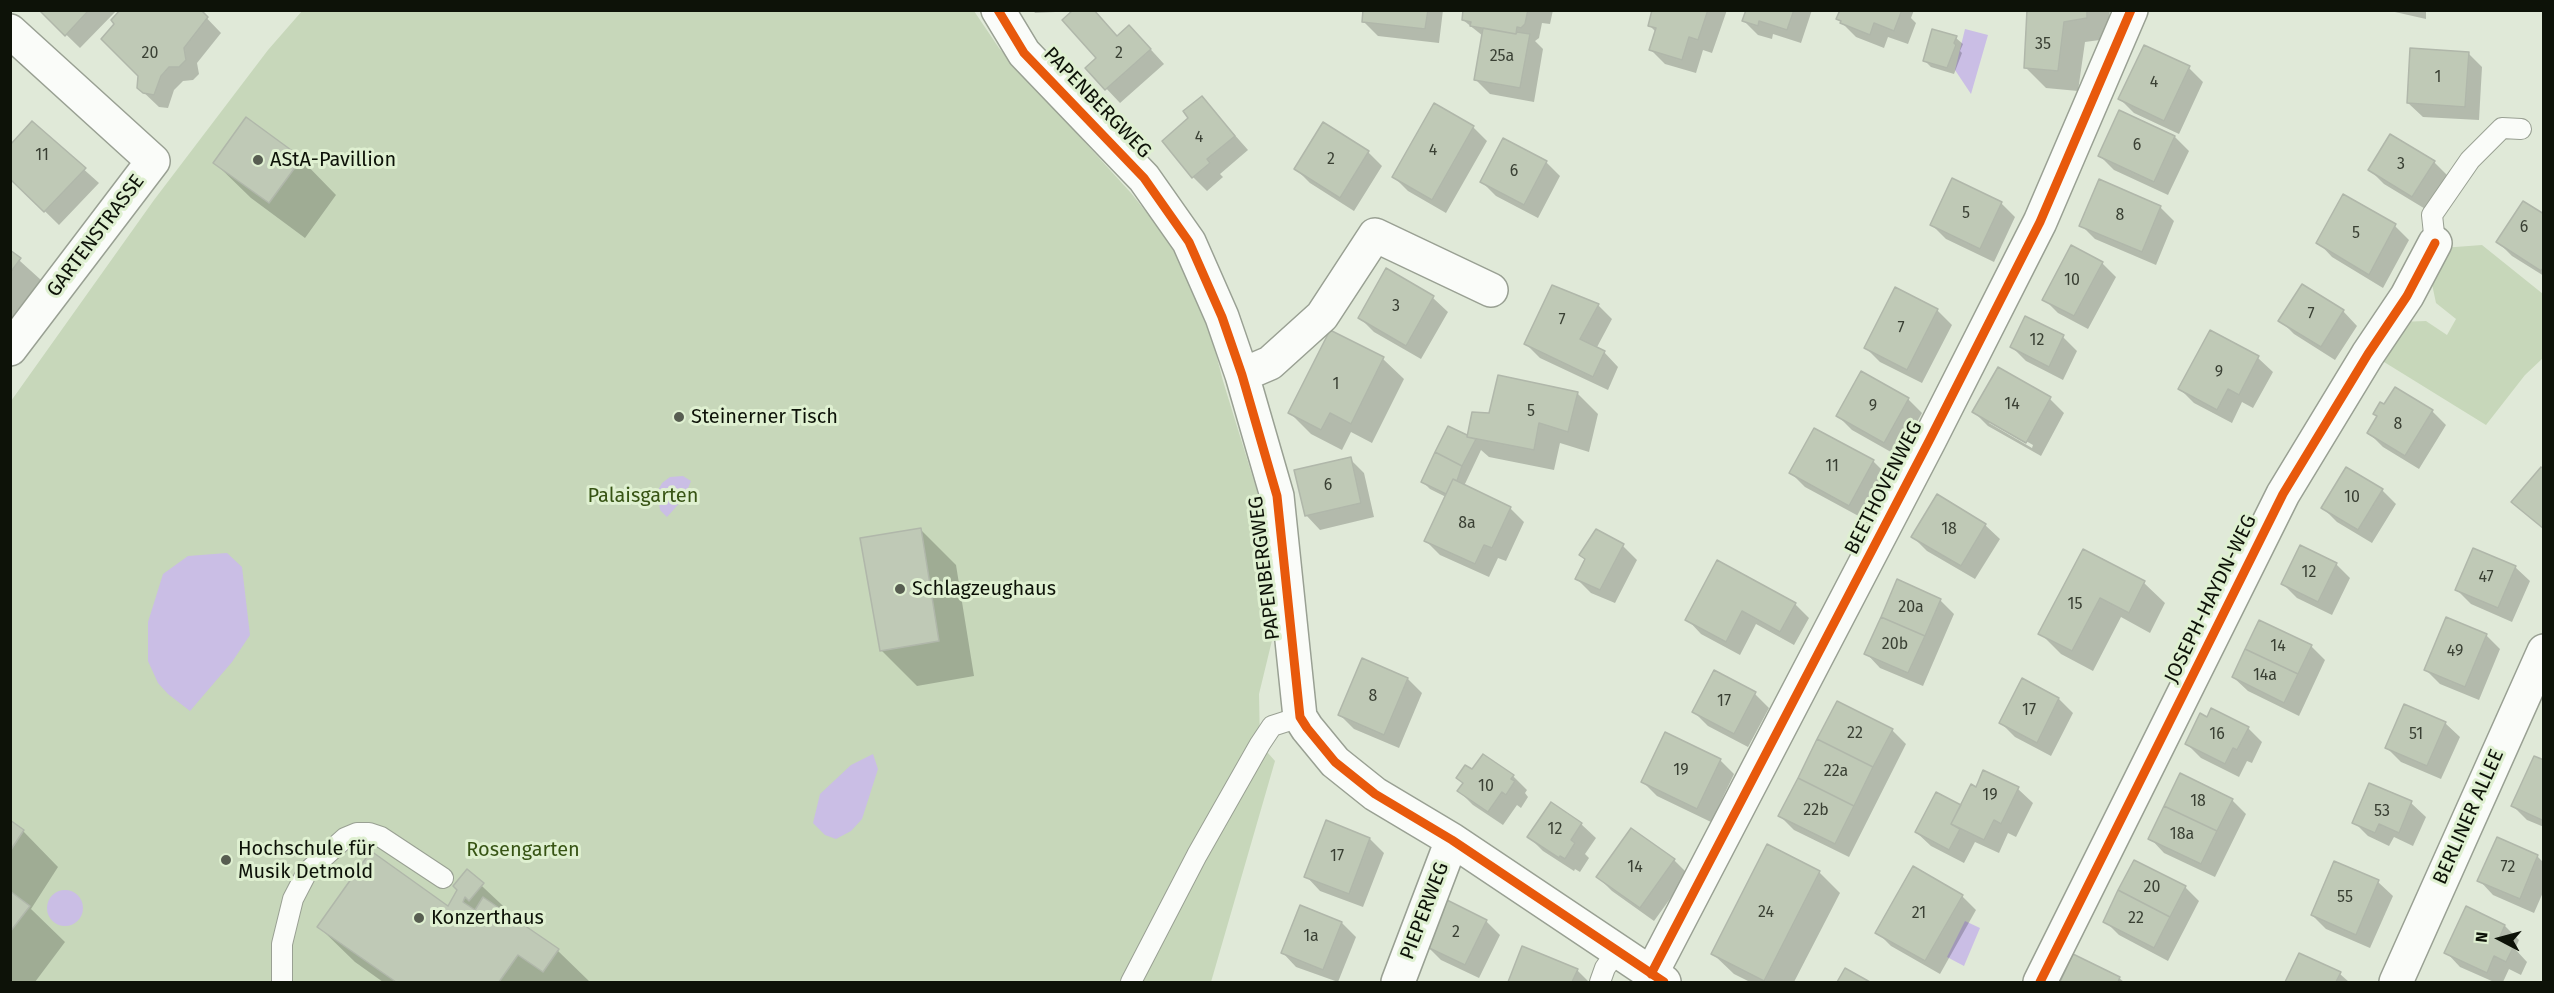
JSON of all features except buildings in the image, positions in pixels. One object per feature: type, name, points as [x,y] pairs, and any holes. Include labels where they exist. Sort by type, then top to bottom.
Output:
[{"type":"street","name":"PAPENBERGWEG","points":[[998,10],[1024,53],[1144,178],[1188,242],[1222,317],[1242,375],[1277,496],[1300,717]]},
{"type":"street","name":"BEETHOVENWEG","points":[[1658,978],[2040,222],[2131,10]]},
{"type":"street","name":"GARTENSTRASSE","points":[[10,31],[153,161],[10,349]]},
{"type":"street","points":[[1242,375],[1270,363],[1322,316],[1375,235],[1491,290]]},
{"type":"street","name":"JOSEPH-HAYDN-WEG","points":[[2040,982],[2283,494],[2368,354],[2407,296],[2435,243]]},
{"type":"street","name":"BERLINER ALLEE","points":[[2396,982],[2544,651]]},
{"type":"street","points":[[1300,717],[1335,762],[1376,794],[1452,840],[1658,978]]},
{"type":"street","name":"PIEPERWEG","points":[[1398,982],[1452,840]]},
{"type":"lane","points":[[2435,243],[2432,215],[2470,160],[2502,128],[2521,129]]},
{"type":"lane","points":[[1131,982],[1197,855],[1260,744],[1272,726],[1300,717]]},
{"type":"lane","points":[[282,982],[282,944],[293,899],[307,872],[345,838],[357,833],[369,833],[381,837],[443,878]]},
{"type":"lane","points":[[1600,982],[1605,968],[1617,951]]},
{"type":"green space","name":"Palaisgarten","points":[[302,11],[974,11],[999,48],[1131,193],[1175,248],[1206,315],[1223,381],[1257,491],[1275,628],[1259,694],[1260,744],[1275,761],[1211,982],[11,982],[10,932],[30,906],[10,891],[11,851],[24,830],[10,820],[11,401],[154,200],[268,50]]},
{"type":"green space","points":[[2482,245],[2543,294],[2543,358],[2525,375],[2486,425],[2376,357],[2399,322],[2426,321],[2447,335],[2456,319],[2436,303],[2429,270],[2442,248]]},
{"type":"shaded area","points":[[1965,29],[1988,35],[1971,94],[1955,70]]},
{"type":"shaded area","points":[[683,476],[691,481],[684,498],[667,517],[660,510],[657,492],[662,483],[670,477]]},
{"type":"shaded area","points":[[227,553],[242,567],[250,635],[232,662],[190,711],[158,683],[148,661],[148,622],[163,574],[188,556]]},
{"type":"shaded area","points":[[873,754],[878,769],[862,819],[851,831],[836,839],[825,835],[813,823],[820,794],[851,765]]},
{"type":"shaded area","points":[[65,890],[78,895],[83,908],[78,921],[65,926],[52,921],[47,908],[52,895]]},
{"type":"shaded area","points":[[1965,921],[1980,928],[1964,966],[1947,957]]},
{"type":"cycle path","points":[[998,10],[1024,53],[1144,178],[1189,242],[1222,317],[1242,375],[1277,496],[1300,717],[1307,728],[1335,762],[1375,794],[1452,840],[1664,982]]},
{"type":"cycle path","points":[[1651,974],[1929,441],[2040,222],[2131,10]]},
{"type":"cycle path","points":[[2040,982],[2283,494],[2368,354],[2407,296],[2435,243]]},
{"type":"place","name":"AStA-Pavillion","points":[[258,160]]},
{"type":"place","name":"Steinerner Tisch","points":[[679,417]]},
{"type":"place","name":"Schlagzeughaus","points":[[900,589]]},
{"type":"place","name":"Hochschule für Musik Detmold","points":[[226,860]]},
{"type":"place","name":"Konzerthaus","points":[[419,918]]},
{"type":"park label","name":"Rosengarten","points":[[523,850]]}]
